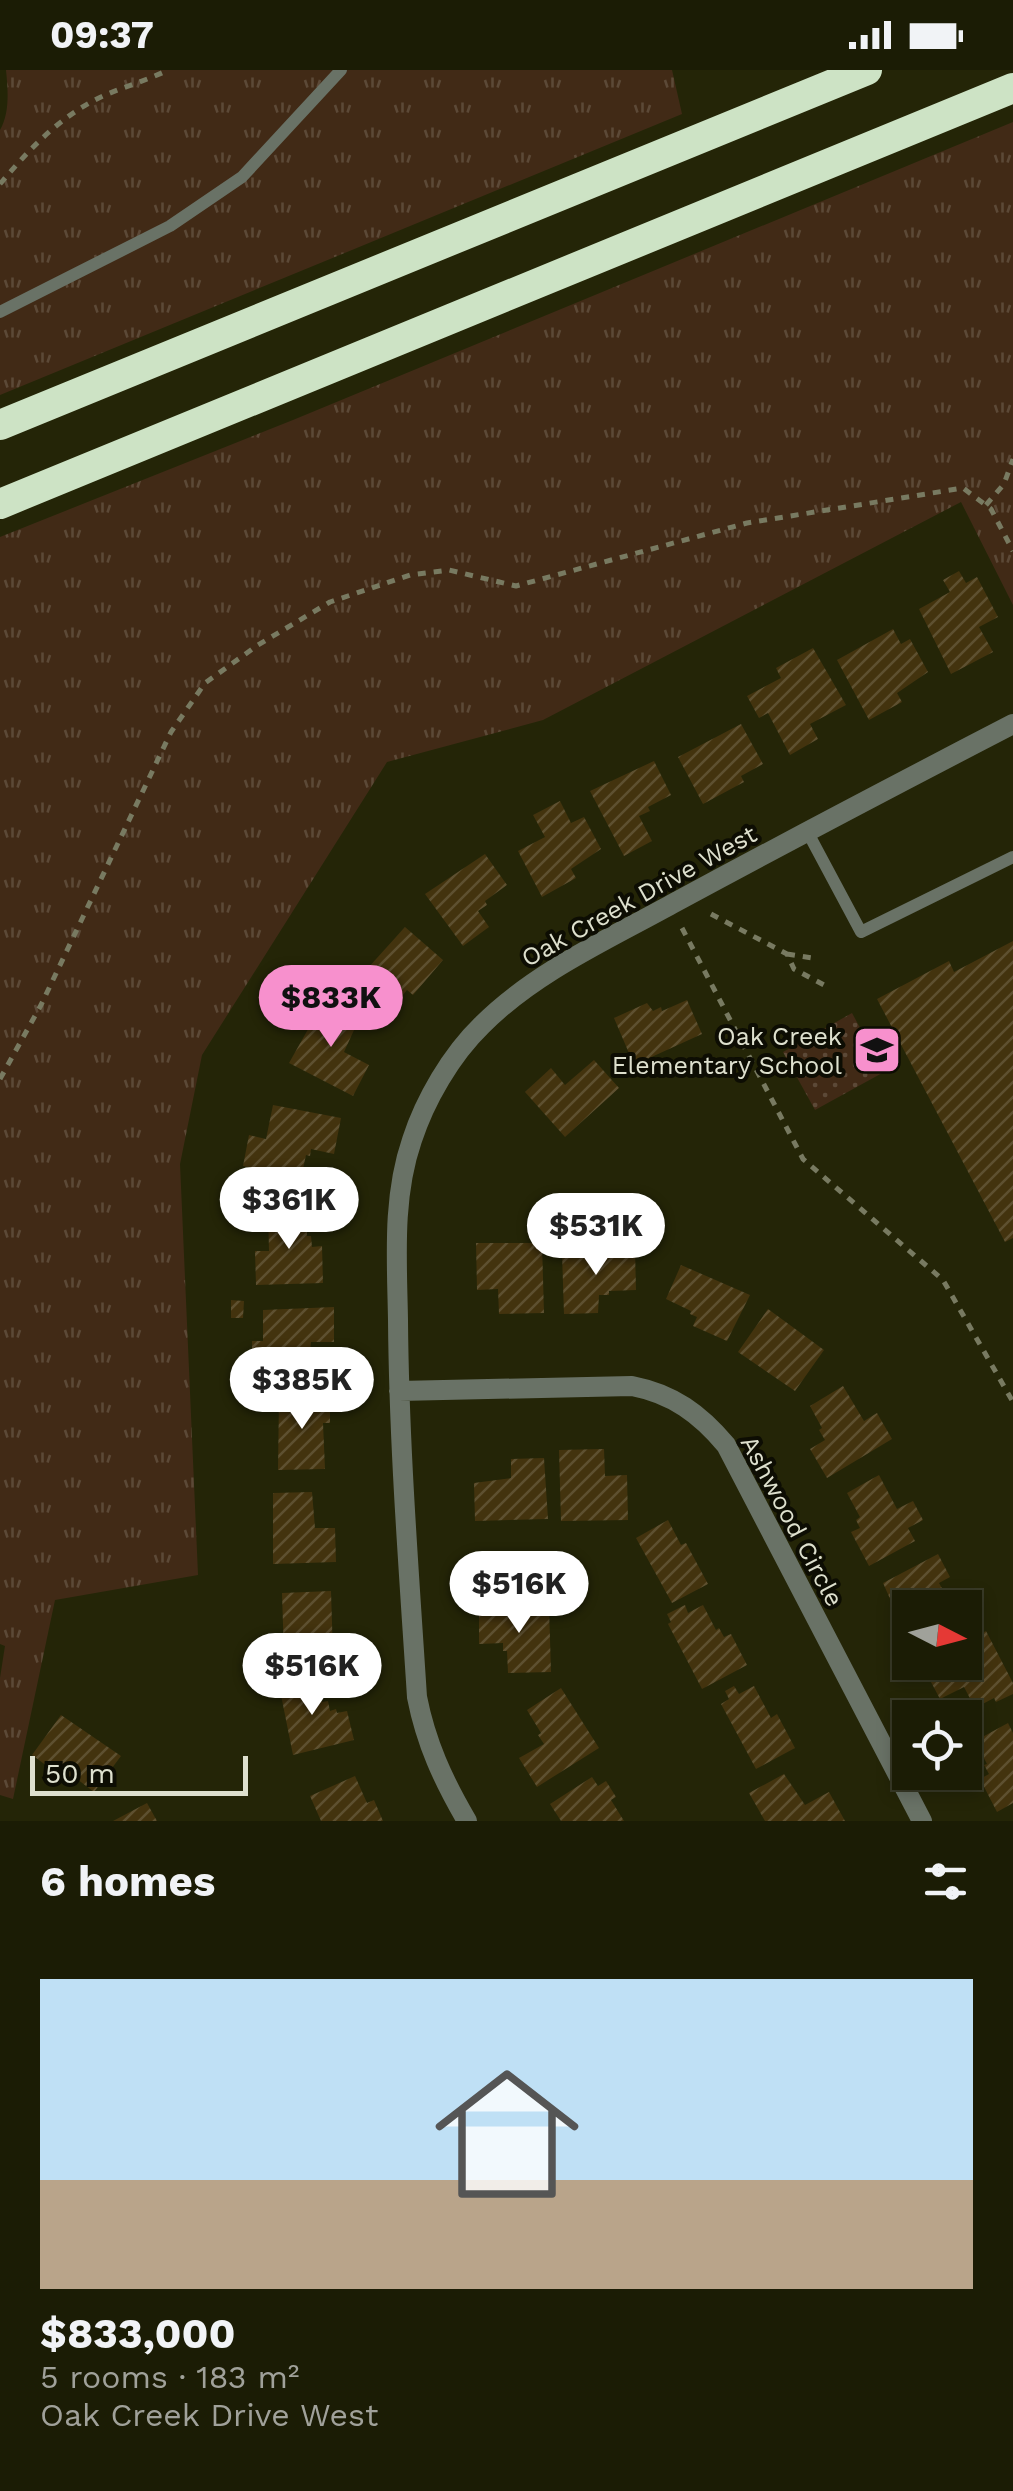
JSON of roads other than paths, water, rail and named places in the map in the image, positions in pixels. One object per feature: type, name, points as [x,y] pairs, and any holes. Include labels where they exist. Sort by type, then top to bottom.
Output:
[{"type":"highway","points":[[0,425],[867,70]]},
{"type":"highway","points":[[0,504],[1013,88]]},
{"type":"street","name":"Oak Creek Drive West","points":[[468,1821],[426,1740],[417,1697],[398,1391],[396,1230],[401,1184],[412,1140],[430,1098],[480,1026],[515,995],[564,963],[807,830],[1013,724]]},
{"type":"street","name":"Ashwood Circle","points":[[398,1391],[632,1386],[656,1391],[705,1420],[726,1445],[922,1821]]},
{"type":"lane","points":[[0,312],[170,226],[242,177],[341,70]]},
{"type":"lane","points":[[807,830],[862,932],[1013,856]]},
{"type":"place","name":"Oak Creek Elementary School","points":[[877,1050]]}]
